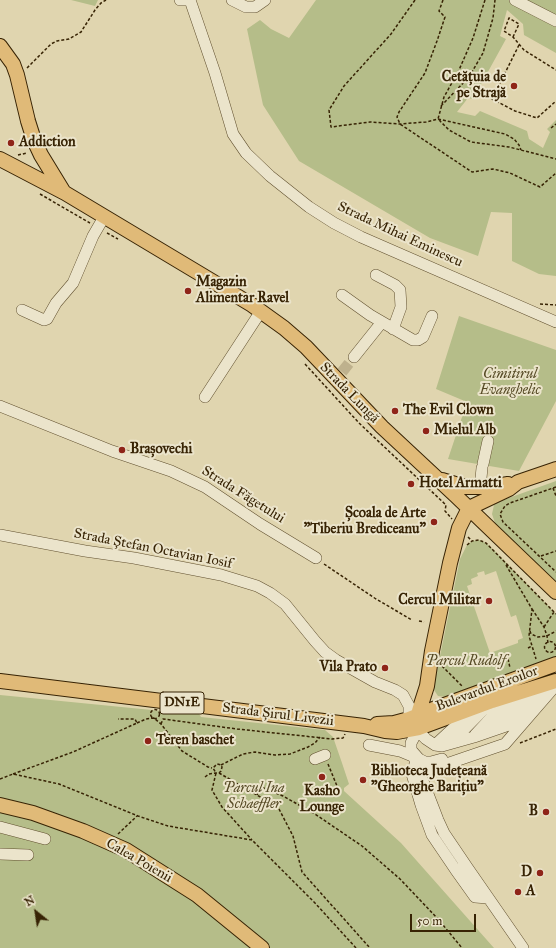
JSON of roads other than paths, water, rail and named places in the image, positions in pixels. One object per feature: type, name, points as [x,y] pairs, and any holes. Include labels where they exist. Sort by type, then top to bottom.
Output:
[{"type":"main road","name":"Strada Lungă","points":[[0,46],[13,64],[17,75],[34,140],[41,155],[65,193]]},
{"type":"main road","points":[[17,168],[41,155]]},
{"type":"main road","name":"Strada Lungă","points":[[0,159],[65,193],[261,311],[295,336],[339,375],[382,427],[438,478],[556,592]]},
{"type":"main road","points":[[438,478],[465,487],[480,488],[502,486],[556,469]]},
{"type":"main road","points":[[415,721],[427,686],[432,651],[450,563],[459,528],[469,508],[508,489],[518,482]]},
{"type":"main road","name":"Bulevardul Eroilor","points":[[415,721],[441,713],[556,664]]},
{"type":"main road","name":"Strada Șirul Livezii","points":[[0,681],[364,726],[385,731],[397,732],[415,721]]},
{"type":"main road","name":"Bulevardul Eroilor","points":[[441,713],[478,706],[512,694],[547,685]]},
{"type":"main road","points":[[427,686],[441,713]]},
{"type":"main road","name":"Calea Poienii","points":[[0,805],[33,813],[83,831],[126,850],[197,896],[262,948]]},
{"type":"street","points":[[180,0],[186,0]]},
{"type":"street","name":"Strada Mihai Eminescu","points":[[190,0],[234,134],[239,144],[270,176],[309,207],[334,223],[361,237],[556,322]]},
{"type":"street","points":[[232,0],[246,6],[255,6],[265,0]]},
{"type":"street","points":[[514,0],[556,21]]},
{"type":"street","points":[[22,310],[44,320],[47,319],[56,303],[73,283],[93,236],[104,217]]},
{"type":"street","points":[[376,275],[395,285],[400,290],[401,307],[393,329]]},
{"type":"street","points":[[342,295],[393,329],[413,340],[418,340],[423,337],[432,316]]},
{"type":"street","points":[[205,397],[261,311]]},
{"type":"street","points":[[354,357],[382,322]]},
{"type":"street","name":"Strada Făgetului","points":[[0,406],[112,451],[171,471],[205,487],[260,524],[316,558]]},
{"type":"street","points":[[480,488],[482,466],[488,441]]},
{"type":"street","name":"Strada Ștefan Octavian Iosif","points":[[0,535],[85,551],[134,558],[221,575],[257,586],[285,604],[320,647],[336,660],[375,682],[403,695],[415,721]]},
{"type":"street","points":[[415,721],[421,734],[435,745],[450,744],[492,730],[547,685]]},
{"type":"street","points":[[492,730],[512,730],[548,696],[547,685]]},
{"type":"street","points":[[369,745],[400,752],[413,757],[426,771],[505,744],[512,730],[547,685]]},
{"type":"street","points":[[474,737],[512,694]]},
{"type":"street","points":[[450,744],[492,701]]},
{"type":"street","points":[[435,745],[478,706]]},
{"type":"street","points":[[415,721],[411,743],[413,757],[412,774],[432,835],[475,897],[488,898]]},
{"type":"street","points":[[413,757],[441,827],[523,948]]},
{"type":"street","points":[[0,827],[45,839]]},
{"type":"street","points":[[0,854],[28,856]]},
{"type":"street","points":[[455,869],[467,867]]},
{"type":"tunnel","points":[[342,372],[354,357]]},
{"type":"place","name":"Cetățuia de pe Strajă","points":[[514,86]]},
{"type":"place","name":"Addiction","points":[[11,143]]},
{"type":"place","name":"Magazin Alimentar Ravel","points":[[188,291]]},
{"type":"place","name":"The Evil Clown","points":[[395,411]]},
{"type":"place","name":"Mielul Alb","points":[[426,431]]},
{"type":"place","name":"Brașovechi","points":[[122,450]]},
{"type":"place","name":"Hotel Armatti","points":[[411,484]]},
{"type":"place","name":"Școala de Arte \"Tiberiu Brediceanu\"","points":[[434,522]]},
{"type":"place","name":"Cercul Militar","points":[[489,601]]},
{"type":"place","name":"Vila Prato","points":[[385,668]]},
{"type":"place","name":"Teren baschet","points":[[148,741]]},
{"type":"place","name":"Kasho Lounge","points":[[322,777]]},
{"type":"place","name":"Biblioteca Județeană \"Gheorghe Barițiu\"","points":[[363,780]]},
{"type":"place","name":"B","points":[[546,812]]},
{"type":"place","name":"D","points":[[540,873]]},
{"type":"place","name":"A","points":[[518,892]]},
{"type":"park label","name":"Cimitirul Evanghelic","points":[[510,384]]},
{"type":"park label","name":"Parcul Rudolf","points":[[466,662]]},
{"type":"park label","name":"Parcul Ina Schaeffler","points":[[254,798]]}]
